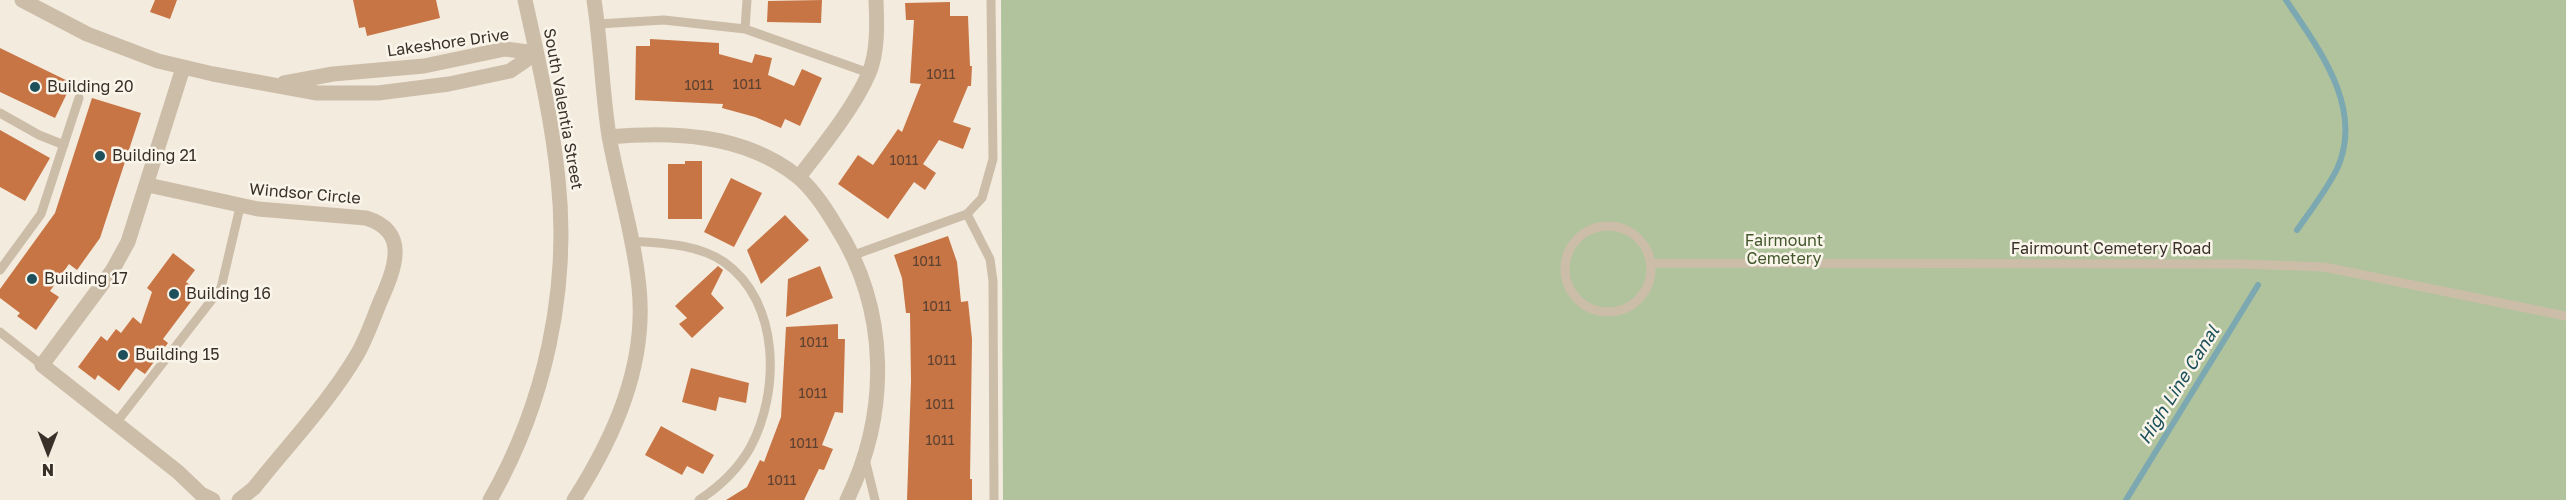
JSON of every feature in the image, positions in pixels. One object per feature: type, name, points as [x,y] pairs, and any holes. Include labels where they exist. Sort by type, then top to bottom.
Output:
[{"type":"street","name":"Lakeshore Drive","points":[[22,0],[87,34],[183,68],[326,94],[398,80],[505,50],[536,52]]},
{"type":"street","name":"South Valentia Street","points":[[490,500],[515,453],[534,404],[550,339],[560,278],[558,179],[525,0]]},
{"type":"street","points":[[574,500],[605,446],[634,374],[640,328],[640,299],[631,241],[609,137],[594,0]]},
{"type":"street","points":[[799,177],[843,116],[869,73],[876,29],[876,0]]},
{"type":"street","name":"Lakeshore Drive","points":[[278,84],[333,74],[398,80],[510,71],[536,52]]},
{"type":"street","points":[[183,68],[128,242],[112,271],[42,365],[201,494],[213,500]]},
{"type":"street","points":[[609,137],[672,134],[722,141],[759,154],[799,177],[832,219],[854,255],[873,312],[879,356],[875,409],[865,457],[847,500]]},
{"type":"street","name":"Windsor Circle","points":[[147,185],[240,207],[366,218],[377,221],[388,230],[394,241],[396,255],[359,351],[347,370],[254,488],[239,500]]},
{"type":"lane","points":[[745,29],[747,0]]},
{"type":"lane","points":[[854,255],[967,214],[982,198],[993,159],[991,0]]},
{"type":"lane","points":[[598,24],[664,20],[745,29],[869,73]]},
{"type":"lane","points":[[0,270],[40,214],[79,98]]},
{"type":"lane","points":[[0,113],[39,135],[64,145]]},
{"type":"lane","points":[[116,423],[221,288],[240,207]]},
{"type":"lane","points":[[967,214],[990,259],[993,281],[994,500]]},
{"type":"lane","points":[[1610,226],[1625,229],[1638,237],[1647,249],[1652,263],[1647,291],[1638,302],[1612,313],[1597,312],[1584,306],[1573,296],[1567,283],[1565,268],[1574,242],[1584,233],[1597,228],[1610,226]]},
{"type":"lane","points":[[631,241],[693,248],[723,261],[753,294],[765,327],[770,355],[770,383],[760,426],[751,446],[735,469],[699,500]]},
{"type":"lane","name":"Fairmount Cemetery Road","points":[[1652,263],[2243,264],[2324,267],[2566,316]]},
{"type":"lane","points":[[0,332],[42,365]]},
{"type":"lane","points":[[865,457],[875,500]]},
{"type":"green space","name":"Fairmount Cemetery","points":[[1001,0],[2566,0],[2566,500],[1003,500]]},
{"type":"building","points":[[155,0],[177,0],[170,19],[150,12]]},
{"type":"building","points":[[353,0],[436,0],[440,18],[367,36],[365,27],[359,28]]},
{"type":"building","points":[[822,0],[821,23],[767,22],[768,1]]},
{"type":"building","points":[[950,2],[950,16],[968,16],[970,66],[972,66],[971,86],[968,86],[953,122],[971,128],[963,149],[939,140],[923,164],[936,173],[925,190],[914,182],[888,219],[838,184],[858,155],[873,165],[898,129],[902,132],[921,84],[910,83],[914,20],[906,20],[905,3]]},
{"type":"building","points":[[650,39],[719,43],[719,54],[752,63],[755,54],[772,58],[768,75],[794,86],[802,69],[822,78],[800,126],[785,119],[781,128],[755,117],[722,108],[723,104],[635,100],[636,46],[650,46]]},
{"type":"building","name":"Building 20","points":[[0,48],[72,83],[55,118],[0,92]]},
{"type":"building","points":[[92,98],[141,113],[100,238],[77,270],[69,264],[50,291],[59,297],[36,330],[17,316],[20,313],[0,298],[0,289],[55,213]]},
{"type":"building","points":[[0,130],[50,158],[25,201],[0,187]]},
{"type":"building","points":[[685,161],[702,161],[702,219],[668,219],[668,164],[685,164]]},
{"type":"building","points":[[731,178],[762,193],[734,247],[704,232]]},
{"type":"building","points":[[785,215],[809,240],[761,284],[747,250]]},
{"type":"building","points":[[948,236],[957,262],[961,302],[968,301],[972,339],[970,479],[972,479],[972,500],[907,500],[911,381],[910,313],[906,313],[902,278],[894,255]]},
{"type":"building","points":[[173,253],[195,270],[186,282],[199,291],[163,339],[168,343],[145,374],[136,368],[119,391],[98,375],[95,380],[78,367],[101,336],[107,341],[116,329],[121,333],[133,317],[141,324],[152,292],[147,288]]},
{"type":"building","points":[[718,266],[723,270],[711,294],[724,308],[692,338],[679,324],[687,318],[675,306]]},
{"type":"building","points":[[820,266],[833,298],[786,317],[788,279]]},
{"type":"building","points":[[838,324],[838,339],[845,339],[843,413],[835,412],[822,445],[833,449],[824,470],[819,469],[804,500],[726,500],[747,487],[760,460],[764,462],[781,417],[786,327]]},
{"type":"building","points":[[691,368],[749,383],[746,403],[719,397],[716,411],[682,402]]},
{"type":"building","points":[[661,426],[714,455],[703,474],[687,466],[682,475],[645,455]]},
{"type":"waterway","name":"High Line Canal","points":[[2286,0],[2324,58],[2342,101],[2345,124],[2344,146],[2337,169],[2297,230]]},
{"type":"waterway","name":"High Line Canal","points":[[2126,500],[2258,285]]},
{"type":"place","name":"Building 20","points":[[35,87]]},
{"type":"place","name":"Building 21","points":[[100,156]]},
{"type":"place","name":"Building 17","points":[[32,279]]},
{"type":"place","name":"Building 16","points":[[174,294]]},
{"type":"place","name":"Building 15","points":[[123,355]]}]
